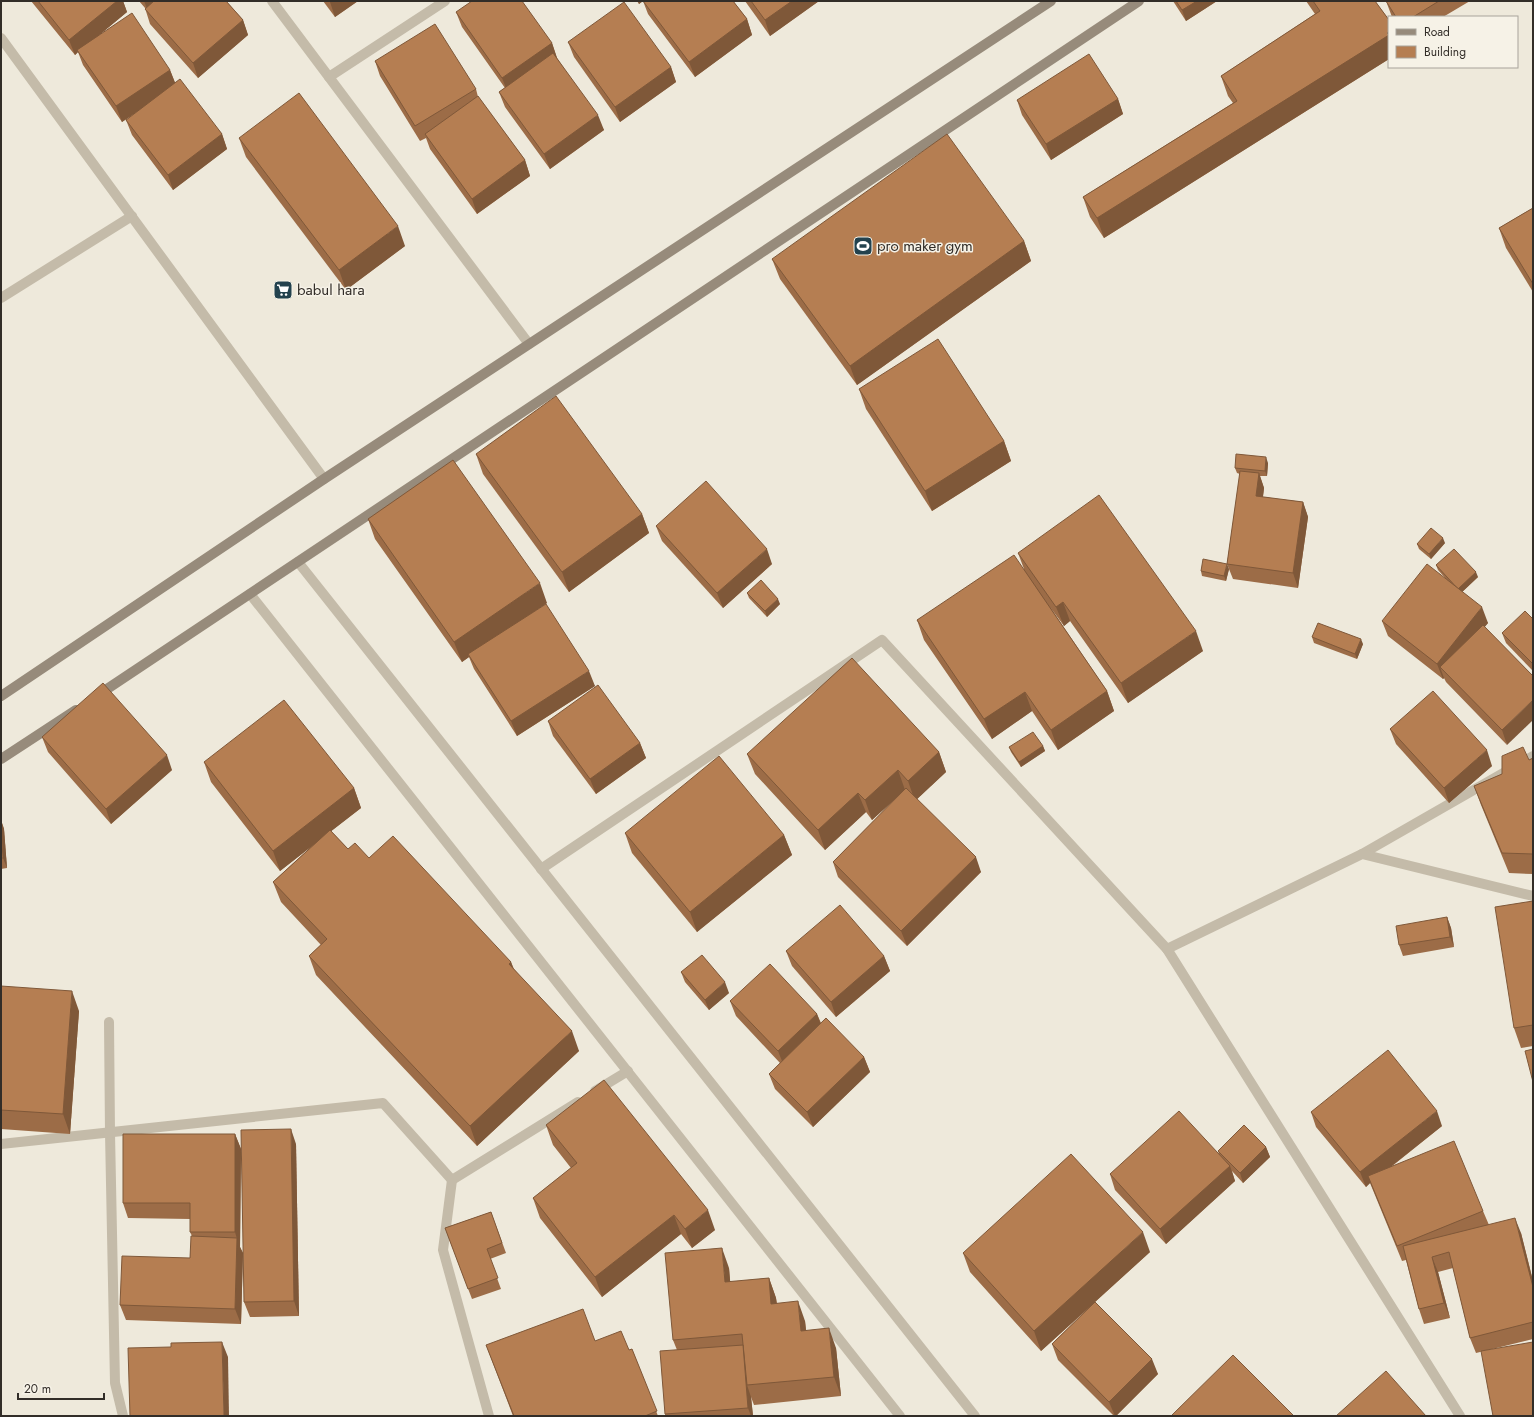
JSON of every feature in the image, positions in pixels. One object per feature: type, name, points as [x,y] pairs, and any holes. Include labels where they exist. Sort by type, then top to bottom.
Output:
[{"type":"main road","points":[[1,696],[324,479],[1051,1]]},
{"type":"main road","points":[[1,760],[1139,1]]},
{"type":"street","points":[[272,1],[530,344]]},
{"type":"street","points":[[329,77],[445,1]]},
{"type":"street","points":[[1,38],[5,52],[132,216],[324,479]]},
{"type":"street","points":[[1,298],[132,216]]},
{"type":"street","points":[[298,562],[975,1416]]},
{"type":"street","points":[[250,594],[900,1416]]},
{"type":"street","points":[[541,869],[882,640],[1167,949],[1460,1416]]},
{"type":"street","points":[[1167,949],[1362,854],[1533,756]]},
{"type":"street","points":[[1362,854],[1533,896]]},
{"type":"street","points":[[109,1022],[115,1382],[123,1416]]},
{"type":"street","points":[[452,1180],[628,1071]]},
{"type":"street","points":[[1,1144],[383,1103],[452,1180],[443,1250],[489,1416]]},
{"type":"building","points":[[38,1],[117,1],[69,40]]},
{"type":"building","points":[[154,1],[226,1],[243,20],[193,63],[145,9]]},
{"type":"building","points":[[472,1],[522,1],[552,43],[502,78],[456,12]]},
{"type":"building","points":[[643,1],[733,1],[747,19],[689,62]]},
{"type":"building","points":[[751,1],[792,1],[765,20]]},
{"type":"building","points":[[1176,1],[1197,1],[1182,10]]},
{"type":"building","points":[[1313,1],[1375,1],[1388,19],[1388,36],[1097,218],[1083,197],[1237,101],[1221,76],[1320,11]]},
{"type":"building","points":[[1386,1],[1439,1],[1415,16],[1395,16]]},
{"type":"building","points":[[624,2],[671,67],[615,107],[568,42]]},
{"type":"building","points":[[132,13],[170,70],[116,106],[77,50]]},
{"type":"building","points":[[435,24],[476,89],[415,126],[375,61]]},
{"type":"building","points":[[553,53],[598,115],[544,154],[499,92]]},
{"type":"building","points":[[1089,54],[1118,99],[1046,144],[1017,100]]},
{"type":"building","points":[[180,79],[222,134],[168,175],[126,120]]},
{"type":"building","points":[[299,93],[398,226],[339,270],[239,138]]},
{"type":"building","points":[[478,96],[525,160],[472,199],[425,134]]},
{"type":"building","points":[[947,134],[1024,241],[850,366],[772,259]]},
{"type":"building","points":[[1533,208],[1533,284],[1499,228]]},
{"type":"building","points":[[938,339],[1004,441],[925,491],[859,389]]},
{"type":"building","points":[[556,396],[642,514],[562,572],[476,454]]},
{"type":"building","points":[[1236,454],[1266,457],[1265,471],[1235,468]]},
{"type":"building","points":[[453,460],[540,583],[454,642],[368,519]]},
{"type":"building","points":[[1240,471],[1259,473],[1256,496],[1303,502],[1293,573],[1227,564]]},
{"type":"building","points":[[706,481],[767,549],[717,593],[656,526]]},
{"type":"building","points":[[1099,495],[1196,631],[1121,683],[1063,602],[1056,607],[1018,553]]},
{"type":"building","points":[[1431,528],[1443,538],[1429,554],[1417,544]]},
{"type":"building","points":[[1454,549],[1476,572],[1458,589],[1436,565]]},
{"type":"building","points":[[1014,555],[1107,691],[1051,730],[1025,692],[984,719],[917,620]]},
{"type":"building","points":[[1203,559],[1227,564],[1224,576],[1201,571]]},
{"type":"building","points":[[1427,564],[1482,607],[1437,664],[1382,621]]},
{"type":"building","points":[[761,580],[778,599],[765,611],[747,593]]},
{"type":"building","points":[[546,604],[589,671],[511,721],[468,654]]},
{"type":"building","points":[[1525,611],[1533,619],[1533,664],[1502,633]]},
{"type":"building","points":[[1318,623],[1361,639],[1355,654],[1312,637]]},
{"type":"building","points":[[1483,625],[1533,676],[1533,700],[1502,730],[1440,667]]},
{"type":"building","points":[[852,658],[939,752],[908,781],[898,770],[865,800],[858,793],[818,830],[747,754]]},
{"type":"building","points":[[103,683],[167,755],[106,809],[42,737]]},
{"type":"building","points":[[598,685],[640,743],[590,779],[548,721]]},
{"type":"building","points":[[1433,691],[1487,750],[1444,788],[1390,729]]},
{"type":"building","points":[[284,700],[354,788],[273,851],[204,762]]},
{"type":"building","points":[[1033,732],[1043,746],[1019,762],[1009,747]]},
{"type":"building","points":[[1523,747],[1529,760],[1533,758],[1533,854],[1502,853],[1474,786],[1502,774],[1502,756]]},
{"type":"building","points":[[719,756],[784,835],[690,912],[625,833]]},
{"type":"building","points":[[906,788],[976,857],[901,931],[833,862]]},
{"type":"building","points":[[1,829],[3,858],[1,858]]},
{"type":"building","points":[[330,830],[348,849],[355,843],[369,858],[393,836],[511,962],[509,964],[572,1031],[470,1126],[309,956],[327,939],[273,882]]},
{"type":"building","points":[[1533,901],[1533,1025],[1514,1028],[1495,907]]},
{"type":"building","points":[[840,905],[884,956],[831,1002],[786,951]]},
{"type":"building","points":[[1447,917],[1450,937],[1399,945],[1396,926]]},
{"type":"building","points":[[702,955],[725,982],[705,1000],[681,972]]},
{"type":"building","points":[[770,964],[817,1014],[778,1051],[730,1001]]},
{"type":"building","points":[[1,986],[72,991],[63,1114],[1,1110]]},
{"type":"building","points":[[826,1018],[864,1057],[807,1112],[769,1074]]},
{"type":"building","points":[[1533,1049],[1533,1082],[1525,1051]]},
{"type":"building","points":[[1388,1050],[1437,1111],[1360,1172],[1311,1112]]},
{"type":"building","points":[[604,1080],[708,1210],[685,1229],[674,1215],[595,1277],[533,1198],[577,1163],[546,1125]]},
{"type":"building","points":[[1179,1111],[1230,1166],[1160,1229],[1110,1174]]},
{"type":"building","points":[[1244,1125],[1266,1147],[1240,1173],[1218,1151]]},
{"type":"building","points":[[291,1129],[294,1301],[244,1302],[241,1130]]},
{"type":"building","points":[[123,1134],[235,1134],[235,1232],[190,1232],[190,1203],[123,1203]]},
{"type":"building","points":[[1454,1141],[1483,1211],[1397,1246],[1368,1176]]},
{"type":"building","points":[[1071,1154],[1143,1232],[1034,1331],[963,1253]]},
{"type":"building","points":[[491,1212],[502,1243],[487,1249],[498,1278],[468,1289],[445,1228]]},
{"type":"building","points":[[1515,1218],[1533,1287],[1533,1322],[1470,1338],[1449,1252],[1432,1257],[1444,1303],[1419,1309],[1403,1246]]},
{"type":"building","points":[[191,1236],[237,1238],[235,1309],[120,1305],[122,1256],[190,1258]]},
{"type":"building","points":[[722,1248],[725,1282],[769,1278],[771,1304],[798,1301],[801,1331],[829,1328],[834,1377],[747,1385],[742,1334],[673,1340],[665,1253]]},
{"type":"building","points":[[1095,1302],[1152,1359],[1109,1402],[1052,1344]]},
{"type":"building","points":[[583,1309],[595,1341],[621,1331],[629,1350],[632,1349],[657,1411],[645,1416],[514,1416],[486,1345]]},
{"type":"building","points":[[222,1342],[224,1416],[130,1416],[128,1348],[171,1347],[171,1343]]},
{"type":"building","points":[[1533,1342],[1533,1416],[1493,1416],[1481,1351]]},
{"type":"building","points":[[743,1345],[748,1408],[665,1414],[660,1351]]},
{"type":"building","points":[[1233,1355],[1294,1416],[1171,1416]]},
{"type":"building","points":[[1386,1371],[1426,1416],[1336,1416]]},
{"type":"place","name":"pro maker gym","points":[[863,246]]},
{"type":"place","name":"babul hara","points":[[283,290]]}]
